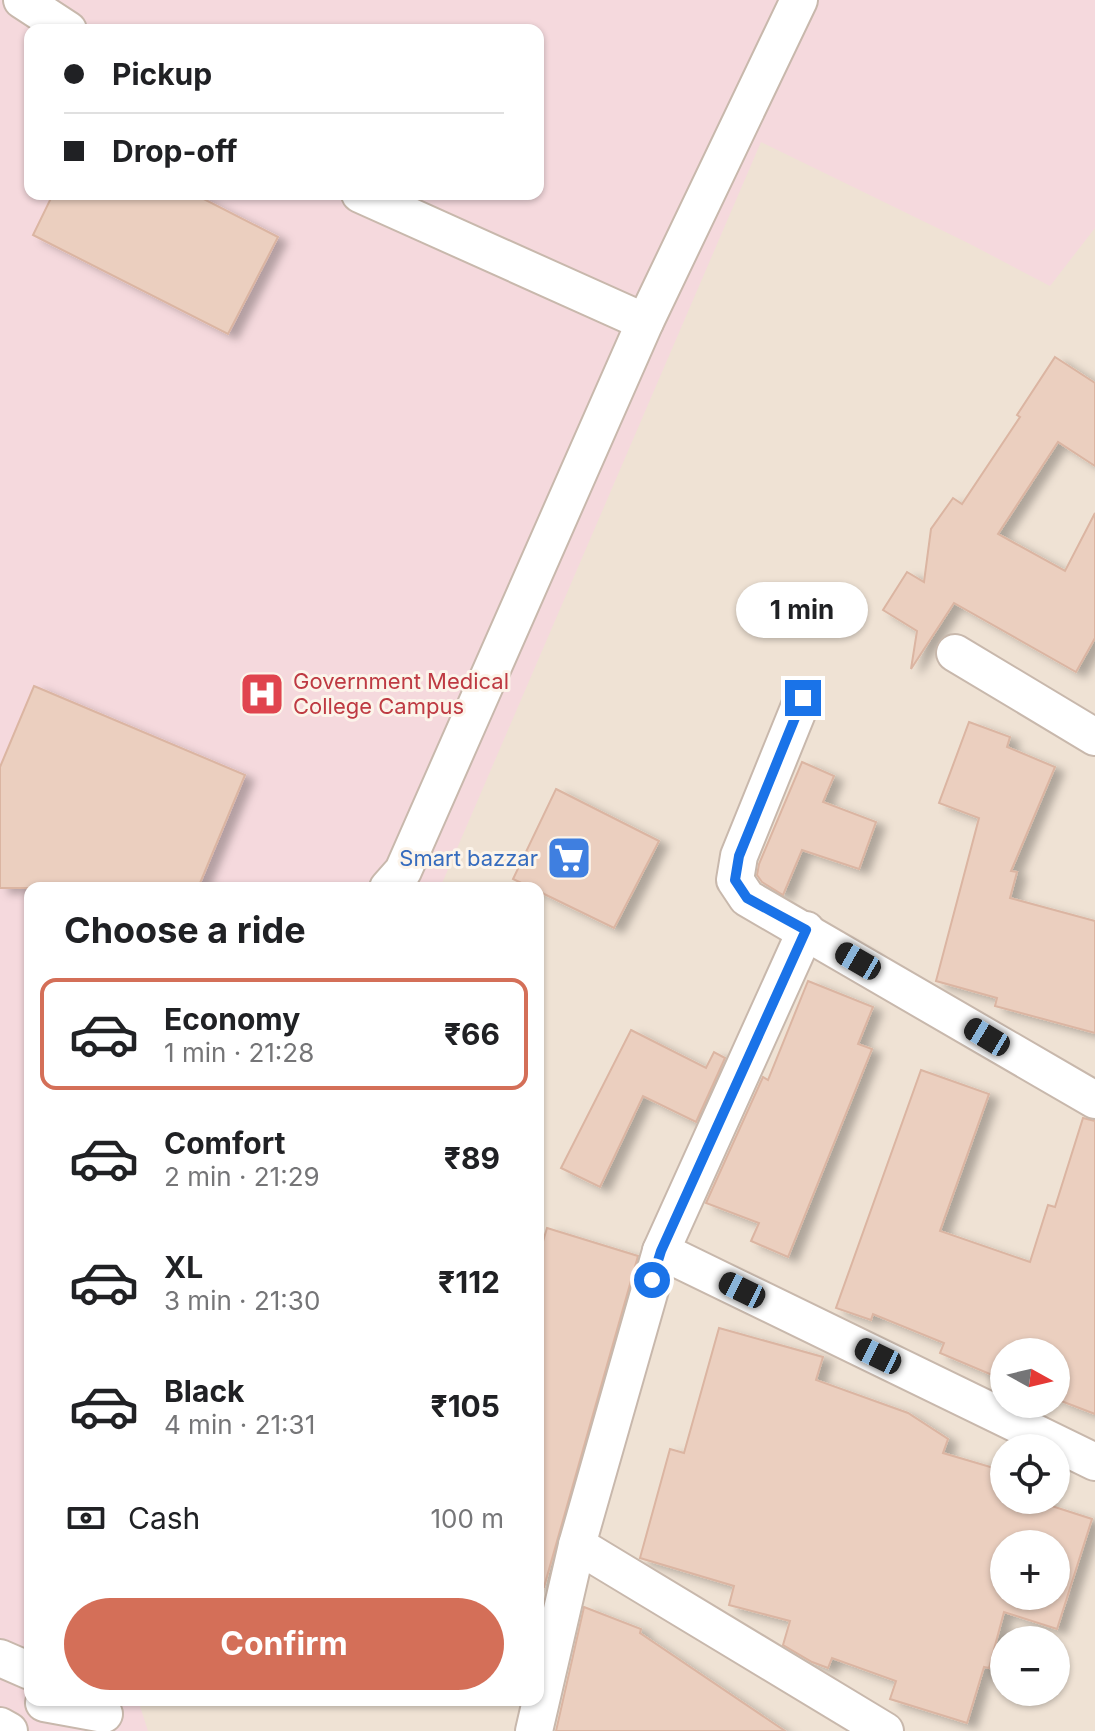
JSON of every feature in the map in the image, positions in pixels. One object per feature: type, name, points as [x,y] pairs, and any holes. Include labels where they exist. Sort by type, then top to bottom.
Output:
[{"type":"street","points":[[22,0],[59,24]]},
{"type":"street","points":[[400,882],[645,322],[799,0]]},
{"type":"street","points":[[373,200],[645,322]]},
{"type":"street","points":[[955,653],[1095,737]]},
{"type":"street","points":[[803,698],[739,856],[735,880],[747,898],[1095,1100]]},
{"type":"street","points":[[544,1688],[577,1545],[661,1251],[806,930]]},
{"type":"street","points":[[661,1251],[1095,1462]]},
{"type":"street","points":[[577,1545],[885,1731]]},
{"type":"street","points":[[0,1658],[24,1684]]},
{"type":"street","points":[[63,1706],[105,1715]]},
{"type":"street","points":[[534,1731],[540,1706]]},
{"type":"street","points":[[0,1726],[9,1731]]},
{"type":"shaded area","points":[[0,0],[1095,0],[1095,1731],[0,1731]]},
{"type":"shaded area","name":"Government Medical College Campus","points":[[0,0],[1095,0],[1095,228],[1050,286],[761,142],[443,882],[24,882],[24,1706],[140,1706],[148,1731],[0,1731]]},
{"type":"building","points":[[50,200],[206,200],[278,237],[228,334],[33,235]]},
{"type":"building","points":[[1055,357],[1095,383],[1095,466],[1058,442],[998,534],[1065,571],[1095,513],[1095,638],[1076,672],[954,603],[911,669],[917,631],[883,610],[907,572],[924,582],[931,529],[953,498],[962,504],[1020,417],[1017,415]]},
{"type":"building","points":[[34,686],[245,775],[200,882],[24,882],[24,888],[0,888],[0,767]]},
{"type":"building","points":[[969,722],[1010,737],[1007,747],[1055,767],[1011,871],[1017,872],[1010,898],[1095,921],[1095,1033],[995,1006],[997,998],[936,981],[979,818],[939,803]]},
{"type":"building","points":[[802,762],[834,776],[823,802],[876,822],[859,869],[802,850],[783,895],[762,882],[757,875]]},
{"type":"building","points":[[556,789],[659,841],[614,928],[544,894],[544,882],[513,879]]},
{"type":"building","points":[[808,981],[873,1007],[858,1044],[872,1049],[788,1257],[751,1241],[759,1223],[706,1203],[763,1077],[768,1080]]},
{"type":"building","points":[[631,1030],[706,1068],[714,1052],[725,1058],[696,1122],[643,1096],[600,1187],[561,1168]]},
{"type":"building","points":[[921,1070],[989,1094],[940,1231],[1030,1262],[1048,1205],[1055,1207],[1083,1118],[1095,1121],[1095,1414],[1070,1404],[1070,1338],[990,1338],[990,1374],[940,1353],[944,1343],[873,1314],[871,1320],[836,1308]]},
{"type":"building","points":[[547,1228],[638,1256],[544,1587],[544,1238]]},
{"type":"building","points":[[719,1328],[823,1357],[816,1380],[908,1413],[948,1439],[943,1453],[990,1467],[990,1514],[1070,1512],[1092,1519],[1070,1588],[1070,1530],[990,1530],[990,1610],[1063,1610],[1058,1626],[1048,1626],[1004,1612],[1000,1626],[990,1626],[990,1664],[989,1668],[984,1667],[967,1723],[890,1699],[896,1681],[832,1658],[828,1668],[783,1645],[790,1621],[729,1605],[734,1586],[640,1558],[670,1449],[684,1453]]},
{"type":"building","points":[[584,1607],[641,1629],[640,1633],[785,1731],[556,1731]]},
{"type":"place","name":"Government Medical College Campus","points":[[262,694]]},
{"type":"place","name":"Smart bazzar","points":[[569,858]]},
{"type":"route","points":[[652,1280],[661,1251],[806,930],[747,898],[735,880],[739,856],[803,698]]}]
